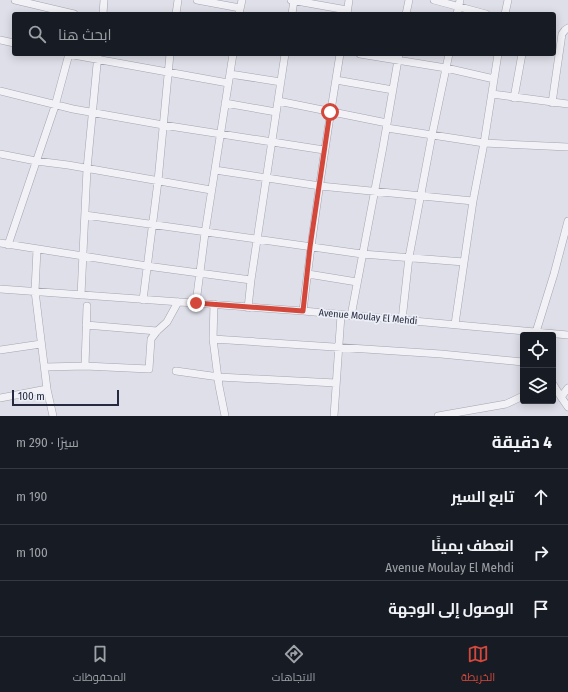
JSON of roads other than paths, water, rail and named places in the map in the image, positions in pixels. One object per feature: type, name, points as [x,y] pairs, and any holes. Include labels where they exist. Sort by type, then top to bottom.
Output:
[{"type":"street","points":[[15,0],[66,12]]},
{"type":"street","points":[[103,12],[104,0]]},
{"type":"street","points":[[176,12],[178,0]]},
{"type":"street","points":[[197,0],[240,11],[242,0]]},
{"type":"street","points":[[292,12],[293,0],[347,12],[349,0]]},
{"type":"street","points":[[406,12],[409,0]]},
{"type":"street","points":[[434,0],[478,12]]},
{"type":"street","points":[[505,12],[508,0]]},
{"type":"street","points":[[552,102],[562,34],[568,28]]},
{"type":"street","points":[[0,40],[12,43]]},
{"type":"street","points":[[8,245],[55,106],[68,56]]},
{"type":"street","points":[[81,295],[87,169],[97,56],[168,72],[228,83]]},
{"type":"street","points":[[143,300],[158,181],[170,56]]},
{"type":"street","points":[[196,303],[205,232],[233,56]]},
{"type":"street","points":[[248,308],[285,56]]},
{"type":"street","points":[[303,311],[310,247],[340,56]]},
{"type":"street","points":[[386,56],[399,57],[494,79]]},
{"type":"street","points":[[402,320],[409,257],[449,56]]},
{"type":"street","points":[[455,324],[473,201],[498,56]]},
{"type":"street","points":[[514,98],[522,56]]},
{"type":"street","points":[[351,316],[399,57]]},
{"type":"street","points":[[230,74],[281,82]]},
{"type":"street","points":[[336,80],[393,90]]},
{"type":"street","points":[[0,91],[55,106],[92,113],[324,150]]},
{"type":"street","points":[[492,94],[568,104]]},
{"type":"street","points":[[278,101],[432,135],[484,143],[568,146]]},
{"type":"street","points":[[225,103],[276,112]]},
{"type":"street","points":[[0,154],[212,190]]},
{"type":"street","points":[[215,170],[320,186],[473,201]]},
{"type":"street","points":[[85,215],[362,254],[464,262]]},
{"type":"street","points":[[536,332],[554,274],[568,221]]},
{"type":"street","points":[[0,243],[147,266],[251,280]]},
{"type":"street","points":[[37,249],[35,292],[47,389],[53,416]]},
{"type":"street","points":[[308,274],[357,282]]},
{"type":"street","name":"Avenue Moulay El Mehdi","points":[[0,289],[303,311],[455,324],[520,332]]},
{"type":"street","points":[[45,367],[85,366],[149,369],[151,339],[167,322],[178,302]]},
{"type":"street","points":[[214,304],[214,339],[225,416]]},
{"type":"street","points":[[85,366],[87,306]]},
{"type":"street","points":[[334,416],[341,315]]},
{"type":"street","points":[[86,326],[157,331]]},
{"type":"street","name":"Avenue Moulay El Mehdi","points":[[556,334],[568,335]]},
{"type":"street","points":[[214,339],[338,347],[520,362]]},
{"type":"street","points":[[0,350],[41,344]]},
{"type":"street","points":[[176,371],[219,377],[336,382]]},
{"type":"street","points":[[561,397],[568,388]]},
{"type":"street","points":[[0,398],[47,389]]},
{"type":"street","points":[[556,389],[568,406]]},
{"type":"street","points":[[438,416],[506,404],[520,397]]}]
